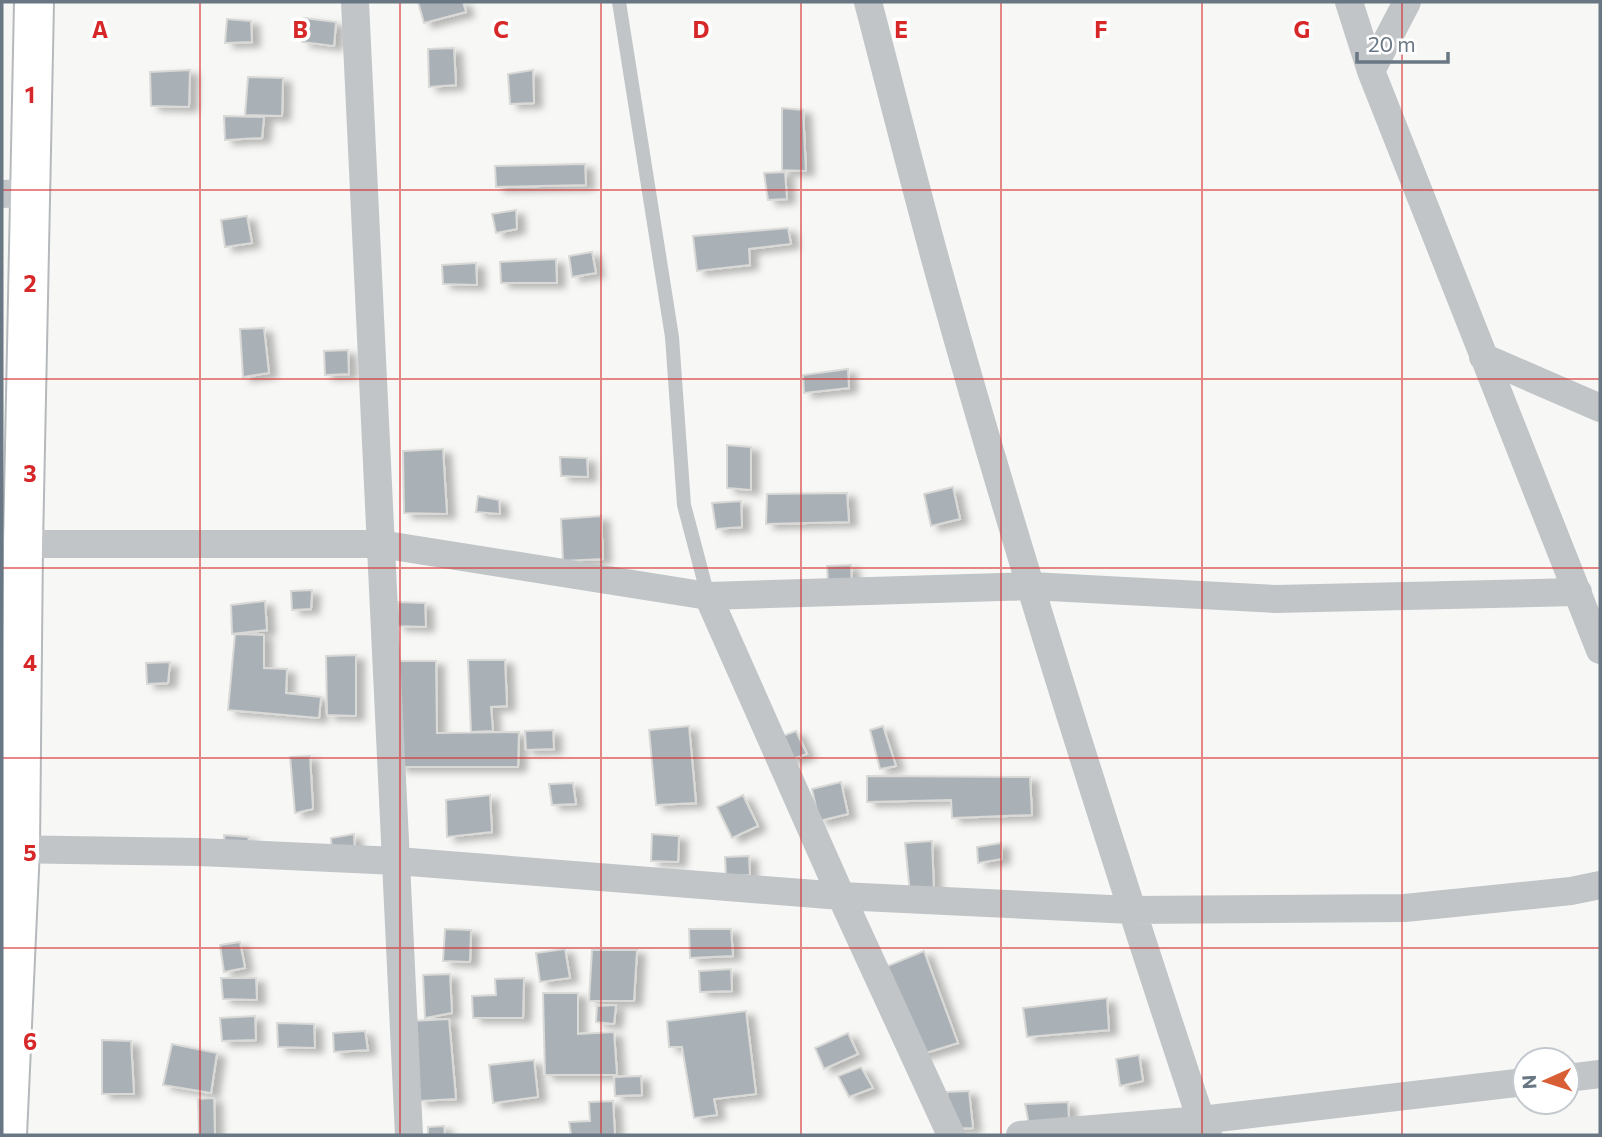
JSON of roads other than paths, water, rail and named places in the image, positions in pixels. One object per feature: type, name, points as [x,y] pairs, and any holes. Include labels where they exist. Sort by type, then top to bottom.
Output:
[{"type":"highway","points":[[7,1135],[16,194],[34,2]]},
{"type":"street","points":[[355,2],[409,1135]]},
{"type":"street","points":[[868,2],[944,291],[1031,586],[1131,909],[1205,1128]]},
{"type":"street","points":[[1349,2],[1371,71],[1600,650]]},
{"type":"street","points":[[1371,71],[1407,2]]},
{"type":"street","points":[[1483,357],[1600,408]]},
{"type":"street","points":[[12,545],[380,544],[708,596],[1031,586],[1275,599],[1578,592]]},
{"type":"street","points":[[708,596],[951,1135]]},
{"type":"street","points":[[11,848],[199,852],[397,861],[841,896],[1131,909],[1405,908],[1571,891],[1600,885]]},
{"type":"street","points":[[1581,1076],[1600,1074]]},
{"type":"street","points":[[1020,1135],[1205,1128],[1511,1084]]},
{"type":"lane","points":[[619,2],[673,337],[684,505],[708,596]]}]
